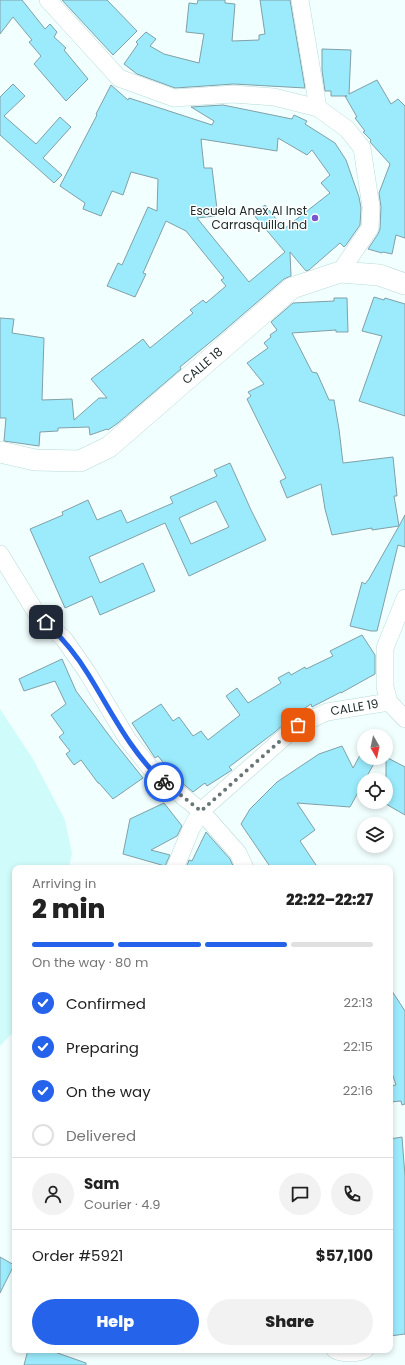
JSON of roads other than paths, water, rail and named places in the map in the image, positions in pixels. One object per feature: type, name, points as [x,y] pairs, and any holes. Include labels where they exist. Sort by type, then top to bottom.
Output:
[{"type":"main road","name":"CALLE 18","points":[[0,452],[35,460],[80,461],[108,447],[292,288],[340,272],[379,275],[405,284]]},
{"type":"street","points":[[48,0],[119,78],[174,98],[233,94],[274,97],[318,108],[347,129],[362,148],[371,207],[370,228],[340,272]]},
{"type":"street","points":[[300,0],[318,108]]},
{"type":"street","points":[[0,554],[36,614],[64,639],[87,672],[132,745],[155,774],[201,811],[238,853],[244,865]]},
{"type":"street","points":[[405,598],[385,648],[385,687],[389,702],[405,719]]},
{"type":"street","name":"CALLE 19","points":[[176,865],[191,829],[201,811],[298,725],[327,712],[389,702]]},
{"type":"place","name":"Escuela Anex Al Inst Carrasquilla Ind","points":[[315,218]]}]
